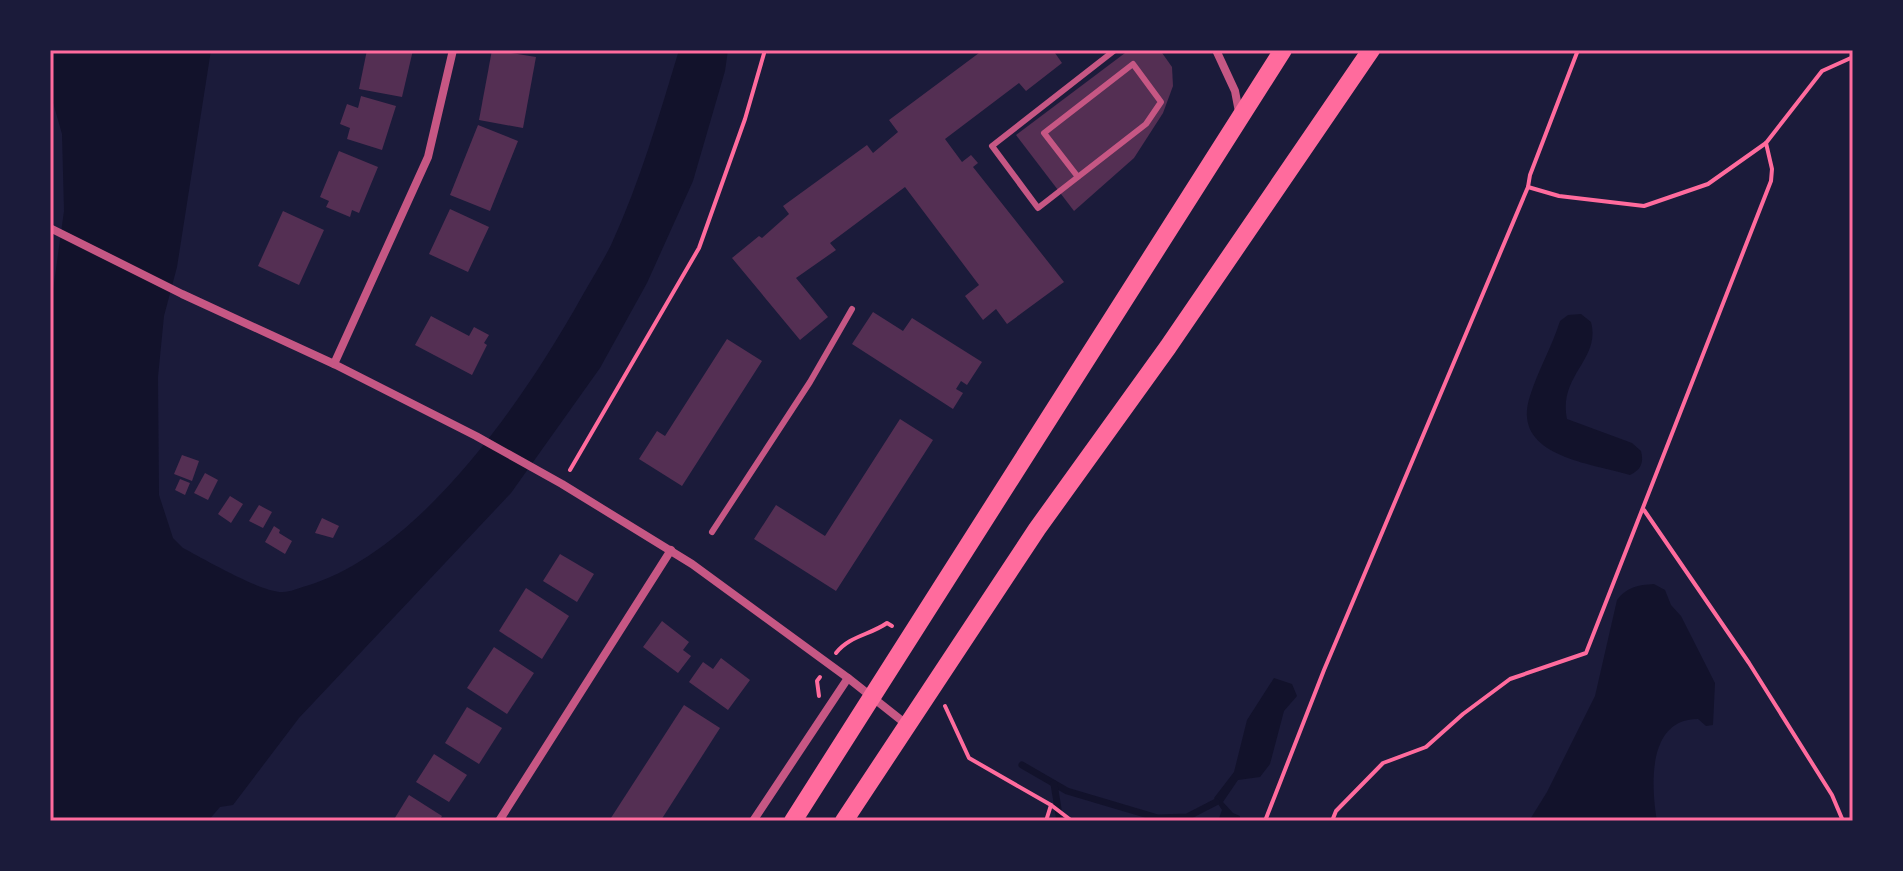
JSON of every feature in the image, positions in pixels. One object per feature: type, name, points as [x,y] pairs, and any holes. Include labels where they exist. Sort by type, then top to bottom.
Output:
[{"type":"main road","points":[[793,821],[1283,50]]},
{"type":"main road","points":[[844,821],[1037,529],[1168,347],[1371,50]]},
{"type":"street","points":[[334,364],[428,157],[453,50]]},
{"type":"street","points":[[1216,50],[1235,91],[1241,120]]},
{"type":"street","points":[[50,228],[182,294],[334,364],[476,436],[562,484],[671,550],[848,678],[906,724]]},
{"type":"street","points":[[499,821],[671,550]]},
{"type":"street","points":[[753,821],[848,678]]},
{"type":"lane","points":[[1078,177],[1044,133],[1133,64],[1161,102],[1146,124],[1078,177],[1038,208],[992,146],[1115,50]]},
{"type":"lane","points":[[712,532],[810,382],[852,309]]},
{"type":"path","points":[[562,484],[699,248],[745,119],[765,50]]},
{"type":"path","points":[[1265,821],[1324,670],[1528,187],[1578,50]]},
{"type":"path","points":[[1528,187],[1559,196],[1644,206],[1708,184],[1766,143],[1822,71],[1853,57]]},
{"type":"path","points":[[1332,821],[1336,811],[1383,763],[1426,747],[1510,679],[1586,653],[1771,181],[1772,169],[1766,143]]},
{"type":"path","points":[[1643,509],[1749,663],[1832,795],[1843,821]]},
{"type":"path","points":[[839,648],[850,639],[874,633],[887,623],[911,637]]},
{"type":"path","points":[[944,704],[969,758],[1051,805],[1070,820]]},
{"type":"path","points":[[1046,821],[1051,805]]},
{"type":"shaded area","points":[[50,50],[211,50],[177,267],[164,316],[158,377],[159,495],[173,538],[183,548],[261,587],[283,592],[349,568],[390,541],[466,467],[531,380],[611,245],[640,173],[679,50],[728,50],[725,71],[693,181],[647,283],[600,368],[511,493],[299,718],[233,805],[220,807],[208,821],[50,821],[50,312],[64,211],[62,134],[50,92]]},
{"type":"shaded area","points":[[1581,314],[1591,322],[1592,335],[1590,347],[1568,391],[1567,419],[1632,443],[1641,451],[1641,466],[1630,475],[1557,454],[1531,432],[1527,416],[1530,396],[1560,321],[1568,315]]},
{"type":"shaded area","points":[[1654,584],[1665,590],[1715,683],[1713,725],[1706,726],[1698,719],[1681,722],[1669,730],[1661,742],[1654,773],[1657,821],[1529,821],[1595,696],[1617,600],[1633,588]]},
{"type":"shaded area","points":[[1274,678],[1292,684],[1297,696],[1284,711],[1270,764],[1260,777],[1238,780],[1223,802],[1240,816],[1240,821],[1218,821],[1222,810],[1214,798],[1234,772],[1247,720]]},
{"type":"building","points":[[367,50],[413,50],[402,97],[359,89]]},
{"type":"building","points":[[492,50],[536,57],[523,128],[479,120]]},
{"type":"building","points":[[983,50],[1059,50],[1055,53],[1062,63],[1026,91],[1019,83],[945,139],[962,162],[971,155],[978,163],[973,167],[1064,282],[1007,324],[996,309],[983,320],[965,296],[979,285],[905,187],[830,243],[836,250],[796,278],[828,317],[800,340],[732,258],[759,236],[762,238],[789,214],[783,206],[867,145],[873,153],[898,132],[889,120]]},
{"type":"building","points":[[1129,50],[1160,50],[1172,67],[1173,86],[1163,113],[1134,158],[1074,211],[1016,135]]},
{"type":"building","points":[[361,96],[396,106],[382,150],[347,139],[350,128],[340,124],[347,104],[358,108]]},
{"type":"building","points":[[478,125],[518,141],[490,211],[450,195]]},
{"type":"building","points":[[339,151],[378,167],[359,213],[352,210],[350,217],[326,207],[329,201],[320,197]]},
{"type":"building","points":[[450,209],[489,227],[468,272],[429,254]]},
{"type":"building","points":[[283,211],[324,230],[299,285],[258,266]]},
{"type":"building","points":[[873,312],[903,331],[912,318],[982,362],[967,385],[961,381],[956,389],[963,393],[953,409],[852,344]]},
{"type":"building","points":[[431,316],[469,336],[474,327],[489,335],[472,375],[415,345]]},
{"type":"building","points":[[727,339],[762,361],[682,486],[639,459],[657,431],[665,436]]},
{"type":"building","points":[[900,419],[933,440],[836,591],[754,539],[776,505],[825,536]]},
{"type":"building","points":[[182,455],[199,461],[192,481],[174,474]]},
{"type":"building","points":[[205,473],[218,480],[208,500],[194,493]]},
{"type":"building","points":[[180,479],[190,483],[185,495],[175,490]]},
{"type":"building","points":[[230,496],[243,504],[231,523],[218,514]]},
{"type":"building","points":[[259,505],[272,512],[263,528],[249,521]]},
{"type":"building","points":[[322,518],[339,526],[333,538],[315,533]]},
{"type":"building","points":[[274,526],[292,541],[285,554],[265,542]]},
{"type":"building","points":[[560,554],[594,574],[577,602],[543,581]]},
{"type":"building","points":[[526,588],[569,616],[542,659],[499,631]]},
{"type":"building","points":[[662,621],[689,642],[683,650],[691,656],[678,673],[643,647]]},
{"type":"building","points":[[494,647],[534,673],[507,714],[467,688]]},
{"type":"building","points":[[721,658],[750,680],[728,710],[689,682],[703,662],[713,669]]},
{"type":"building","points":[[684,705],[720,728],[663,817],[660,821],[609,821]]},
{"type":"building","points":[[467,707],[502,728],[479,764],[445,743]]},
{"type":"building","points":[[434,754],[467,775],[449,802],[416,782]]},
{"type":"building","points":[[409,795],[442,816],[439,821],[393,821]]},
{"type":"waterway","points":[[1022,765],[1067,791],[1158,818],[1187,817],[1216,802]]},
{"type":"waterway","points":[[1054,784],[1060,821]]}]
